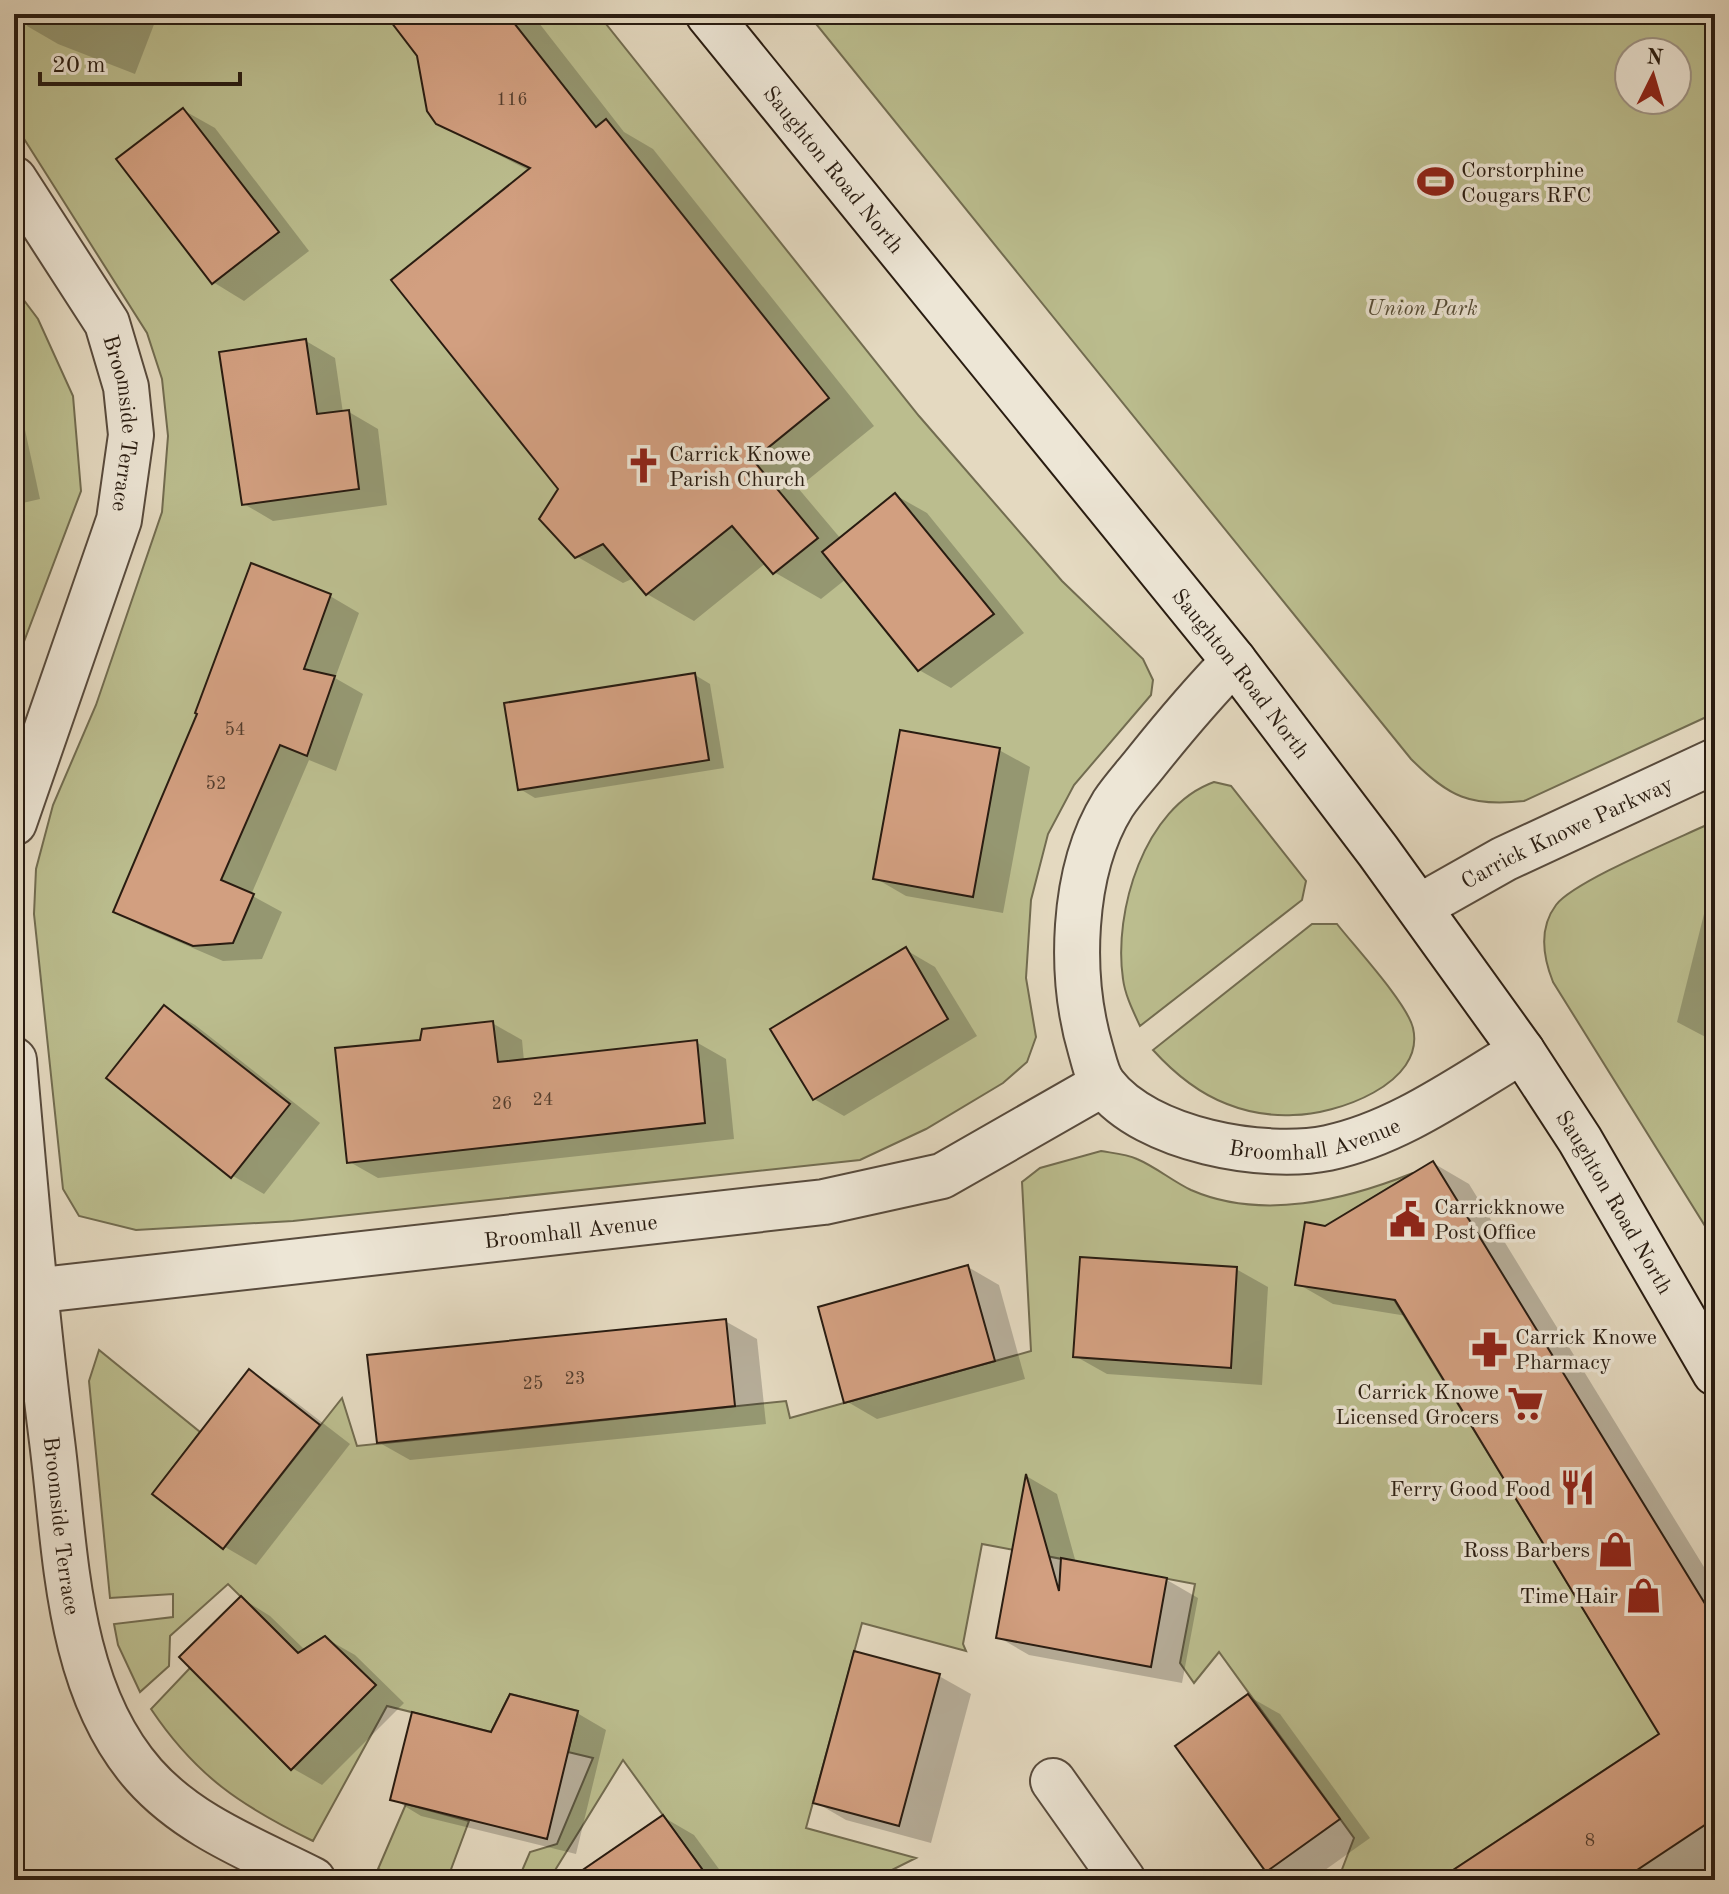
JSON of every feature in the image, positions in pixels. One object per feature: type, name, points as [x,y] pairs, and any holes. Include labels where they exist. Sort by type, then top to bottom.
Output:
[{"type":"street","name":"Saughton Road North","points":[[708,14],[1234,661],[1419,907],[1522,1051],[1580,1140],[1715,1373]]},
{"type":"street","name":"Broomside Terrace","points":[[14,179],[107,323],[126,387],[131,435],[130,463],[119,520],[14,823]]},
{"type":"street","points":[[1103,1084],[1083,1019],[1077,969],[1079,916],[1088,871],[1113,804],[1199,696],[1234,661]]},
{"type":"street","name":"Carrick Knowe Parkway","points":[[1419,907],[1504,859],[1715,761]]},
{"type":"street","name":"Broomhall Avenue","points":[[24,1292],[824,1202],[870,1194],[942,1176],[1103,1084],[1144,1116],[1203,1141],[1268,1152],[1311,1150],[1356,1141],[1399,1123],[1522,1051]]},
{"type":"street","name":"Broomside Terrace","points":[[14,1060],[24,1292],[77,1624],[94,1687],[105,1712],[141,1772],[175,1805],[207,1827],[313,1880]]},
{"type":"street","points":[[1053,1781],[1123,1880]]},
{"type":"green space","points":[[14,14],[598,14],[919,416],[1062,581],[1143,659],[1153,680],[1151,695],[1074,785],[1048,834],[1031,900],[1026,978],[1036,1037],[1027,1062],[1003,1083],[926,1129],[860,1160],[293,1221],[136,1230],[79,1216],[63,1189],[34,914],[36,869],[53,805],[96,705],[162,512],[168,436],[162,379],[147,333],[14,123]]},
{"type":"green space","name":"Union Park","points":[[808,14],[1715,14],[1715,713],[1524,801],[1475,800],[1449,791],[1411,759]]},
{"type":"green space","points":[[14,287],[38,319],[73,396],[81,491],[14,668]]},
{"type":"green space","points":[[1214,782],[1231,786],[1306,881],[1302,900],[1140,1026],[1123,979],[1123,923],[1129,894],[1138,865],[1169,814],[1190,795]]},
{"type":"green space","points":[[1715,821],[1715,1242],[1553,982],[1544,943],[1550,914],[1567,895],[1606,872]]},
{"type":"green space","points":[[1312,924],[1337,924],[1409,1017],[1413,1028],[1413,1048],[1406,1065],[1392,1080],[1353,1102],[1331,1109],[1311,1114],[1268,1114],[1235,1107],[1206,1094],[1178,1074],[1153,1050]]},
{"type":"green space","points":[[1101,1151],[1137,1159],[1191,1190],[1246,1204],[1275,1205],[1332,1198],[1413,1173],[1343,1216],[1612,1656],[1702,1609],[1715,1611],[1715,1697],[1438,1880],[1338,1880],[1354,1838],[1219,1652],[1194,1683],[1180,1663],[1195,1584],[982,1544],[963,1644],[966,1651],[862,1623],[806,1828],[916,1858],[872,1880],[710,1880],[623,1760],[549,1880],[518,1880],[530,1852],[557,1844],[593,1758],[568,1752],[578,1711],[510,1694],[491,1732],[387,1706],[313,1841],[242,1802],[222,1787],[185,1753],[151,1709],[190,1668],[291,1770],[352,1709],[336,1692],[359,1669],[325,1636],[298,1653],[228,1584],[170,1636],[169,1666],[140,1692],[118,1645],[114,1624],[173,1617],[173,1594],[110,1598],[89,1381],[99,1350],[200,1432],[153,1494],[223,1549],[342,1398],[357,1446],[786,1401],[790,1418],[1031,1351],[1022,1182],[1040,1168]]},
{"type":"green space","points":[[406,1804],[469,1821],[447,1880],[405,1880],[378,1869]]},
{"type":"building","points":[[385,14],[507,14],[596,127],[606,119],[829,398],[753,460],[818,538],[773,574],[732,526],[646,595],[603,544],[575,558],[539,519],[558,489],[391,280],[530,168],[436,124],[427,111],[417,56]]},
{"type":"building","points":[[183,108],[279,232],[212,284],[116,159]]},
{"type":"building","points":[[306,339],[317,414],[349,410],[359,489],[242,505],[219,352]]},
{"type":"building","points":[[895,493],[994,614],[918,671],[822,552]]},
{"type":"building","points":[[251,563],[331,594],[304,669],[335,676],[307,756],[280,745],[221,880],[254,894],[233,943],[193,946],[113,912],[197,714]]},
{"type":"building","points":[[695,673],[709,760],[518,790],[504,703]]},
{"type":"building","points":[[900,730],[1000,748],[973,897],[873,879]]},
{"type":"building","points":[[906,947],[948,1019],[813,1100],[770,1029]]},
{"type":"building","points":[[164,1005],[290,1104],[231,1178],[106,1078]]},
{"type":"building","points":[[493,1021],[498,1062],[697,1040],[705,1123],[347,1163],[335,1048],[420,1040],[422,1029]]},
{"type":"building","points":[[1433,1161],[1715,1620],[1715,1827],[1711,1821],[1622,1880],[1438,1880],[1659,1734],[1395,1300],[1295,1285],[1305,1222],[1325,1226]]},
{"type":"building","points":[[1080,1257],[1237,1267],[1231,1368],[1073,1357]]},
{"type":"building","points":[[968,1265],[995,1361],[844,1403],[818,1307]]},
{"type":"building","points":[[726,1319],[735,1406],[377,1443],[367,1355]]},
{"type":"building","points":[[249,1369],[320,1425],[223,1549],[152,1494]]},
{"type":"building","points":[[1026,1474],[1059,1591],[1061,1558],[1167,1578],[1151,1667],[996,1638]]},
{"type":"building","points":[[241,1596],[298,1653],[325,1636],[376,1685],[291,1770],[179,1657]]},
{"type":"building","points":[[854,1651],[940,1674],[899,1826],[813,1803]]},
{"type":"building","points":[[510,1694],[578,1711],[547,1839],[390,1800],[412,1712],[491,1732]]},
{"type":"building","points":[[1248,1694],[1340,1819],[1266,1872],[1175,1746]]},
{"type":"building","points":[[663,1815],[710,1880],[568,1880]]},
{"type":"place","name":"Corstorphine Cougars RFC","points":[[1435,182]]},
{"type":"place","name":"Carrick Knowe Parish Church","points":[[643,466]]},
{"type":"place","name":"Carrickknowe Post Office","points":[[1408,1219]]},
{"type":"place","name":"Carrick Knowe Pharmacy","points":[[1489,1349]]},
{"type":"place","name":"Carrick Knowe Licensed Grocers","points":[[1525,1404]]},
{"type":"place","name":"Ferry Good Food","points":[[1577,1488]]},
{"type":"place","name":"Ross Barbers","points":[[1616,1549]]},
{"type":"place","name":"Time Hair","points":[[1644,1595]]}]
